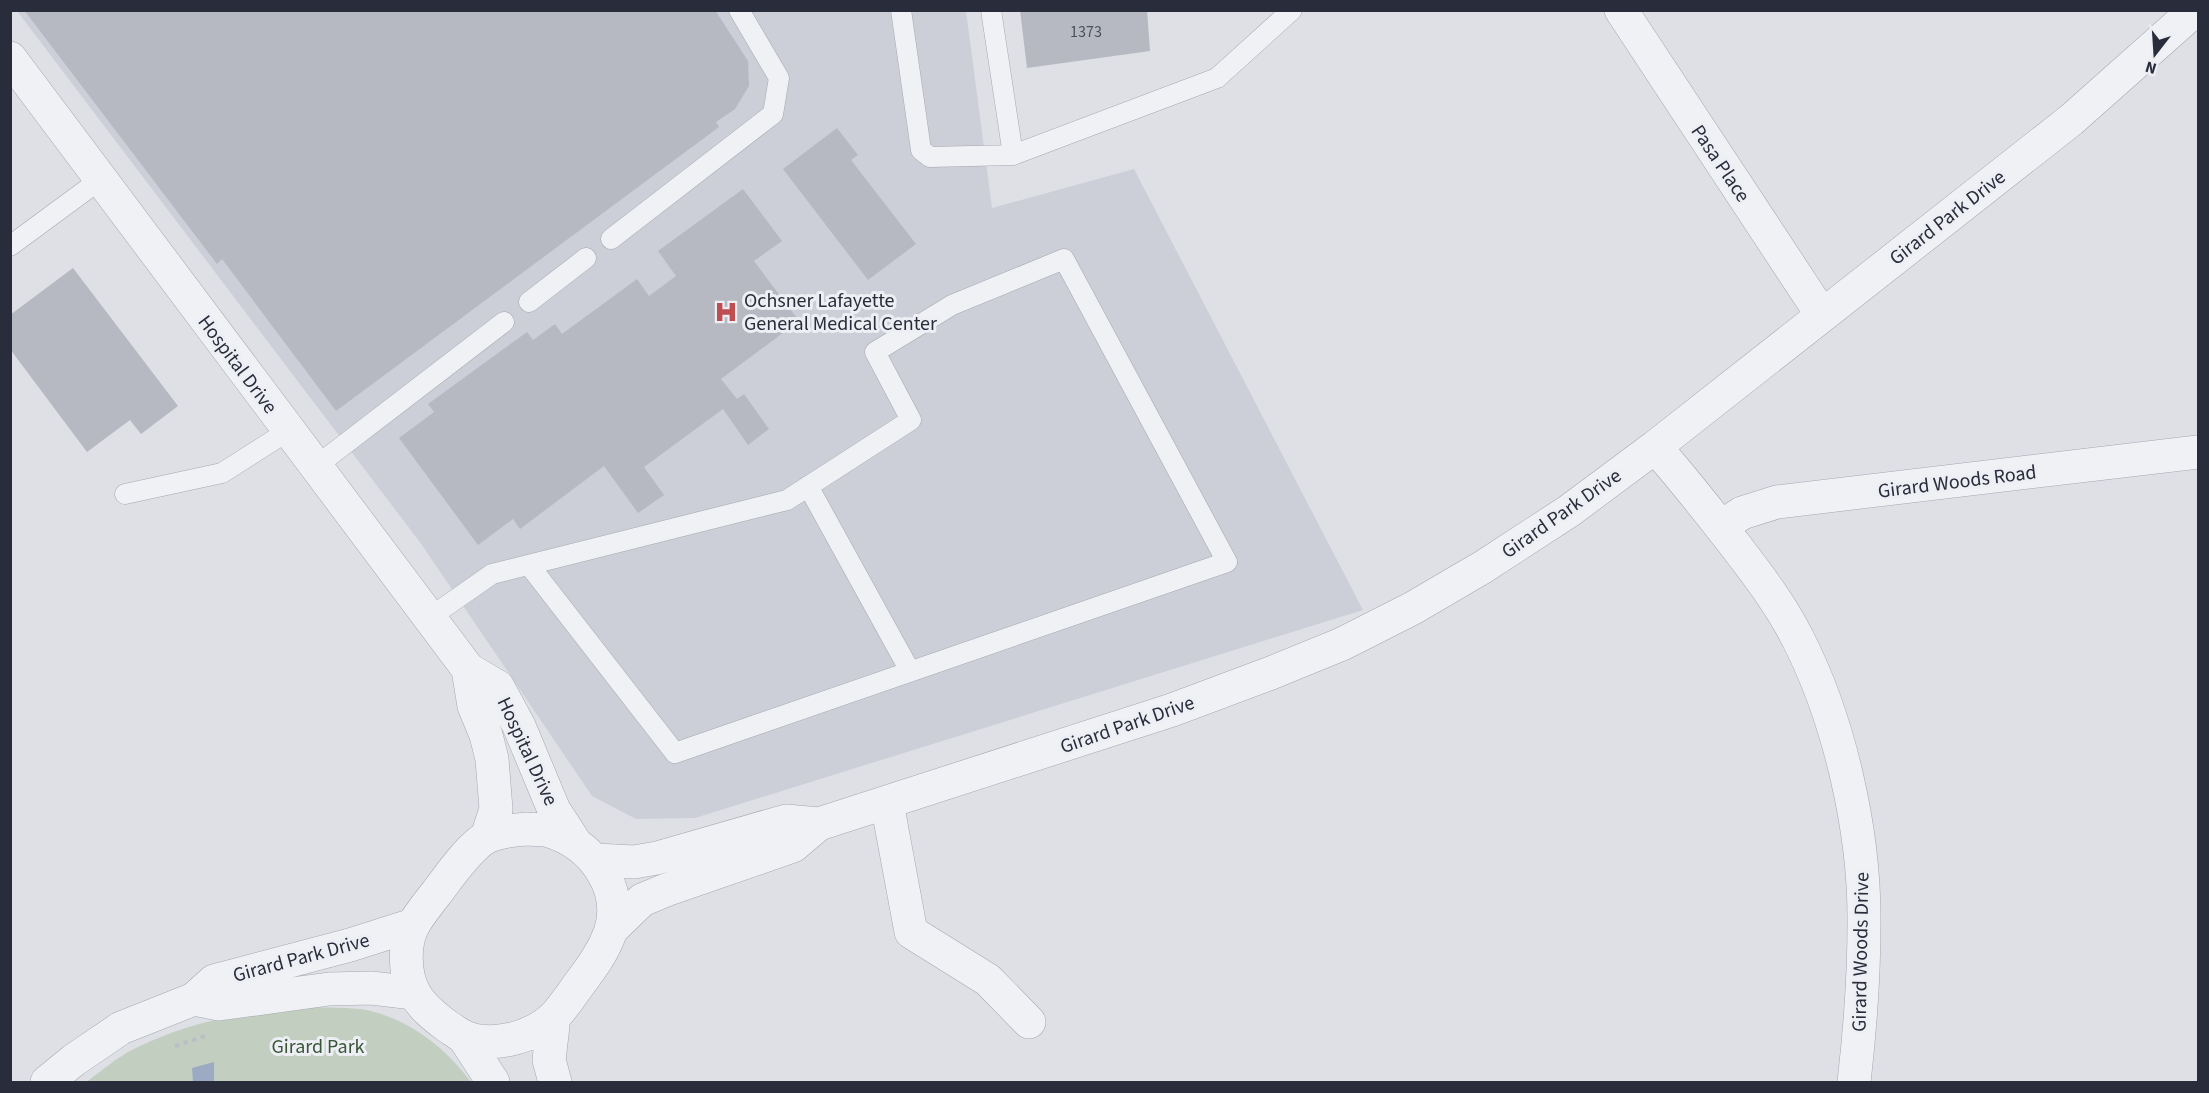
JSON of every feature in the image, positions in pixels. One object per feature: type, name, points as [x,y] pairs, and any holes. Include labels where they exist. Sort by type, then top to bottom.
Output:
[{"type":"street","name":"Pasa Place","points":[[1621,10],[1822,315]]},
{"type":"street","name":"Girard Park Drive","points":[[611,930],[642,900],[792,846],[819,824],[1172,710],[1271,674],[1342,644],[1413,608],[1483,567],[1569,511],[1654,447],[2071,120],[2195,10]]},
{"type":"street","name":"Hospital Drive","points":[[10,58],[468,669],[498,687],[519,726],[554,810],[586,852]]},
{"type":"street","name":"Girard Woods Drive","points":[[1654,447],[1767,586],[1798,639],[1823,694],[1843,759],[1862,865],[1864,922],[1861,1015],[1854,1083]]},
{"type":"street","name":"Girard Woods Road","points":[[1721,527],[1742,513],[1777,502],[2199,452]]},
{"type":"street","name":"Hospital Drive","points":[[468,669],[474,706],[486,735],[492,759],[496,809],[487,837]]},
{"type":"street","points":[[887,803],[911,932],[988,980],[1029,1022]]},
{"type":"street","name":"Girard Park Drive","points":[[586,852],[634,862],[657,858],[786,821],[819,824]]},
{"type":"street","points":[[463,1036],[487,1041],[510,1040],[533,1032],[554,1017],[601,954],[611,930],[613,902],[608,879],[586,852],[549,831],[527,829],[506,831],[487,837],[450,875],[413,925],[406,948],[408,971],[414,993],[427,1010],[463,1036],[493,1083]]},
{"type":"street","name":"Girard Park Drive","points":[[46,1083],[74,1060],[121,1028],[194,999],[214,981],[350,945],[413,925]]},
{"type":"street","name":"Girard Park Drive","points":[[194,999],[219,1004],[329,989],[371,988],[414,993]]},
{"type":"street","points":[[554,1017],[549,1060],[555,1083]]},
{"type":"lane","points":[[610,239],[773,114],[779,78],[739,10]]},
{"type":"lane","points":[[901,10],[921,150],[930,157],[1013,155],[1216,78],[1292,10]]},
{"type":"lane","points":[[991,10],[1013,155]]},
{"type":"lane","points":[[10,246],[101,179]]},
{"type":"lane","points":[[529,302],[586,258]]},
{"type":"lane","points":[[429,618],[492,574],[787,500],[911,420],[874,352],[952,305],[1064,259],[1227,562],[675,753],[529,565]]},
{"type":"lane","points":[[315,467],[504,322]]},
{"type":"lane","points":[[125,494],[222,473],[288,431]]},
{"type":"lane","points":[[807,486],[910,671]]},
{"type":"path","points":[[165,1049],[209,1035]]},
{"type":"shaded area","name":"Ochsner Lafayette General Medical Center","points":[[17,11],[966,11],[992,208],[1134,169],[1363,610],[695,818],[636,819],[592,796],[422,545]]},
{"type":"green space","name":"Girard Park","points":[[311,1007],[367,1010],[398,1021],[438,1046],[471,1082],[86,1082],[129,1051],[180,1030],[222,1018]]},
{"type":"water","points":[[214,1062],[214,1082],[193,1082],[192,1068]]},
{"type":"building","points":[[24,10],[715,10],[748,61],[749,86],[735,109],[716,122],[719,127],[336,411],[222,259],[217,264]]},
{"type":"building","points":[[1020,10],[1147,10],[1150,51],[1027,68]]},
{"type":"building","points":[[837,128],[858,155],[851,160],[916,244],[868,280],[783,169]]},
{"type":"building","points":[[743,189],[782,241],[754,261],[799,321],[721,379],[737,399],[744,394],[769,429],[748,445],[723,409],[644,467],[664,495],[638,513],[604,466],[520,529],[513,519],[478,545],[399,438],[434,412],[428,404],[527,332],[533,340],[555,324],[562,334],[637,279],[649,296],[676,276],[658,251]]},
{"type":"building","points":[[73,268],[178,406],[141,434],[130,420],[87,452],[10,349],[10,315]]},
{"type":"place","name":"Ochsner Lafayette General Medical Center","points":[[726,312]]}]
